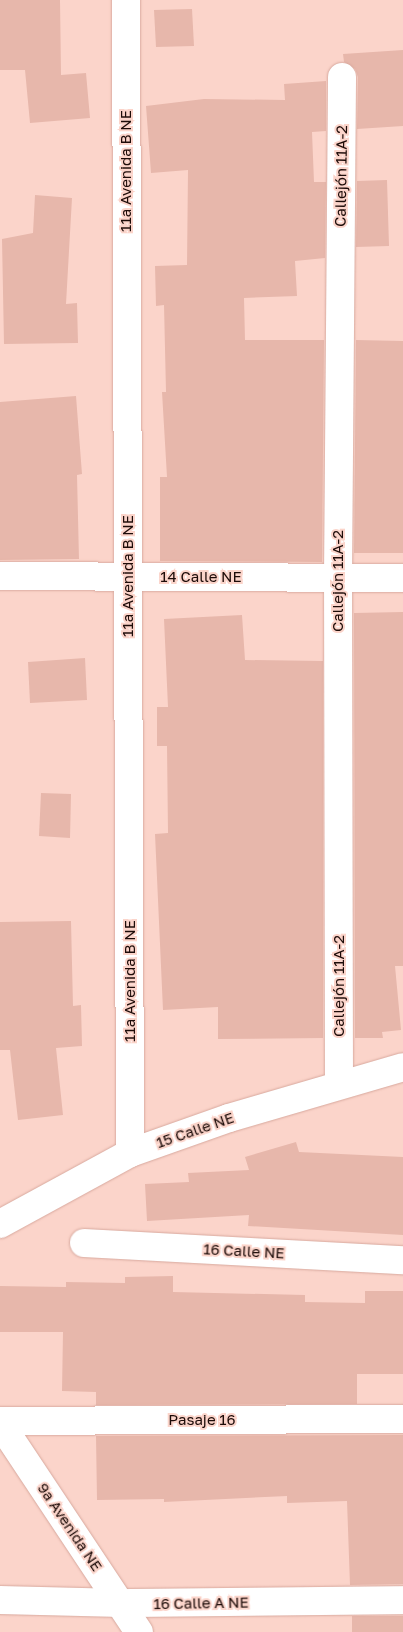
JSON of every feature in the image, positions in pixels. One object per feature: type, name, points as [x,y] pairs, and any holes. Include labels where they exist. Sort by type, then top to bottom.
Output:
[{"type":"street","name":"11a Avenida B NE","points":[[126,0],[130,1153]]},
{"type":"street","name":"Callejón 11A-2","points":[[339,1085],[338,578],[342,77]]},
{"type":"street","name":"14 Calle NE","points":[[0,576],[403,578]]},
{"type":"street","name":"15 Calle NE","points":[[0,1224],[130,1153],[228,1118],[403,1067]]},
{"type":"street","name":"16 Calle NE","points":[[84,1243],[403,1260]]},
{"type":"street","name":"Pasaje 16","points":[[0,1422],[403,1419]]},
{"type":"street","name":"9a Avenida NE","points":[[0,1422],[139,1632]]},
{"type":"street","name":"16 Calle A NE","points":[[0,1600],[122,1604],[403,1600]]},
{"type":"building","points":[[0,0],[60,0],[61,75],[86,73],[90,118],[30,123],[25,70],[0,70]]},
{"type":"building","points":[[192,9],[194,46],[156,47],[154,10]]},
{"type":"building","points":[[403,50],[403,126],[357,129],[358,77],[355,69],[344,62],[343,54]]},
{"type":"building","points":[[326,81],[326,131],[312,132],[314,182],[326,182],[325,258],[295,261],[297,296],[244,298],[245,340],[324,340],[322,562],[160,561],[160,477],[167,477],[162,392],[166,392],[164,305],[156,306],[155,266],[187,265],[188,170],[151,173],[146,106],[204,99],[285,100],[284,84]]},
{"type":"building","points":[[387,180],[389,246],[356,247],[357,181]]},
{"type":"building","points":[[35,195],[72,198],[66,304],[77,303],[78,343],[4,344],[2,239],[33,233]]},
{"type":"building","points":[[356,340],[403,341],[403,553],[354,553]]},
{"type":"building","points":[[76,396],[82,474],[77,475],[79,559],[0,560],[0,402]]},
{"type":"building","points":[[403,612],[403,966],[395,966],[401,1030],[382,1032],[383,1038],[355,1038],[354,613]]},
{"type":"building","points":[[242,615],[245,660],[323,661],[323,1038],[218,1039],[218,1007],[163,1010],[155,834],[168,833],[167,746],[157,746],[157,707],[168,707],[164,619]]},
{"type":"building","points":[[85,658],[87,700],[30,703],[28,662]]},
{"type":"building","points":[[41,793],[71,794],[70,838],[39,836]]},
{"type":"building","points":[[71,921],[73,1006],[81,1005],[82,1046],[56,1048],[63,1115],[18,1120],[10,1050],[0,1050],[0,922]]},
{"type":"building","points":[[296,1142],[299,1152],[403,1157],[403,1235],[248,1226],[249,1215],[147,1221],[145,1184],[189,1182],[188,1173],[249,1170],[245,1157]]},
{"type":"building","points":[[173,1276],[173,1292],[305,1295],[305,1302],[365,1303],[365,1291],[403,1291],[403,1374],[357,1374],[357,1404],[96,1405],[96,1392],[62,1391],[63,1332],[0,1332],[0,1286],[66,1287],[66,1282],[125,1283],[125,1277]]},
{"type":"building","points":[[403,1435],[403,1584],[350,1585],[347,1501],[287,1503],[287,1496],[164,1502],[164,1499],[97,1500],[96,1436]]},
{"type":"building","points":[[352,1616],[403,1616],[403,1632],[352,1632]]}]
